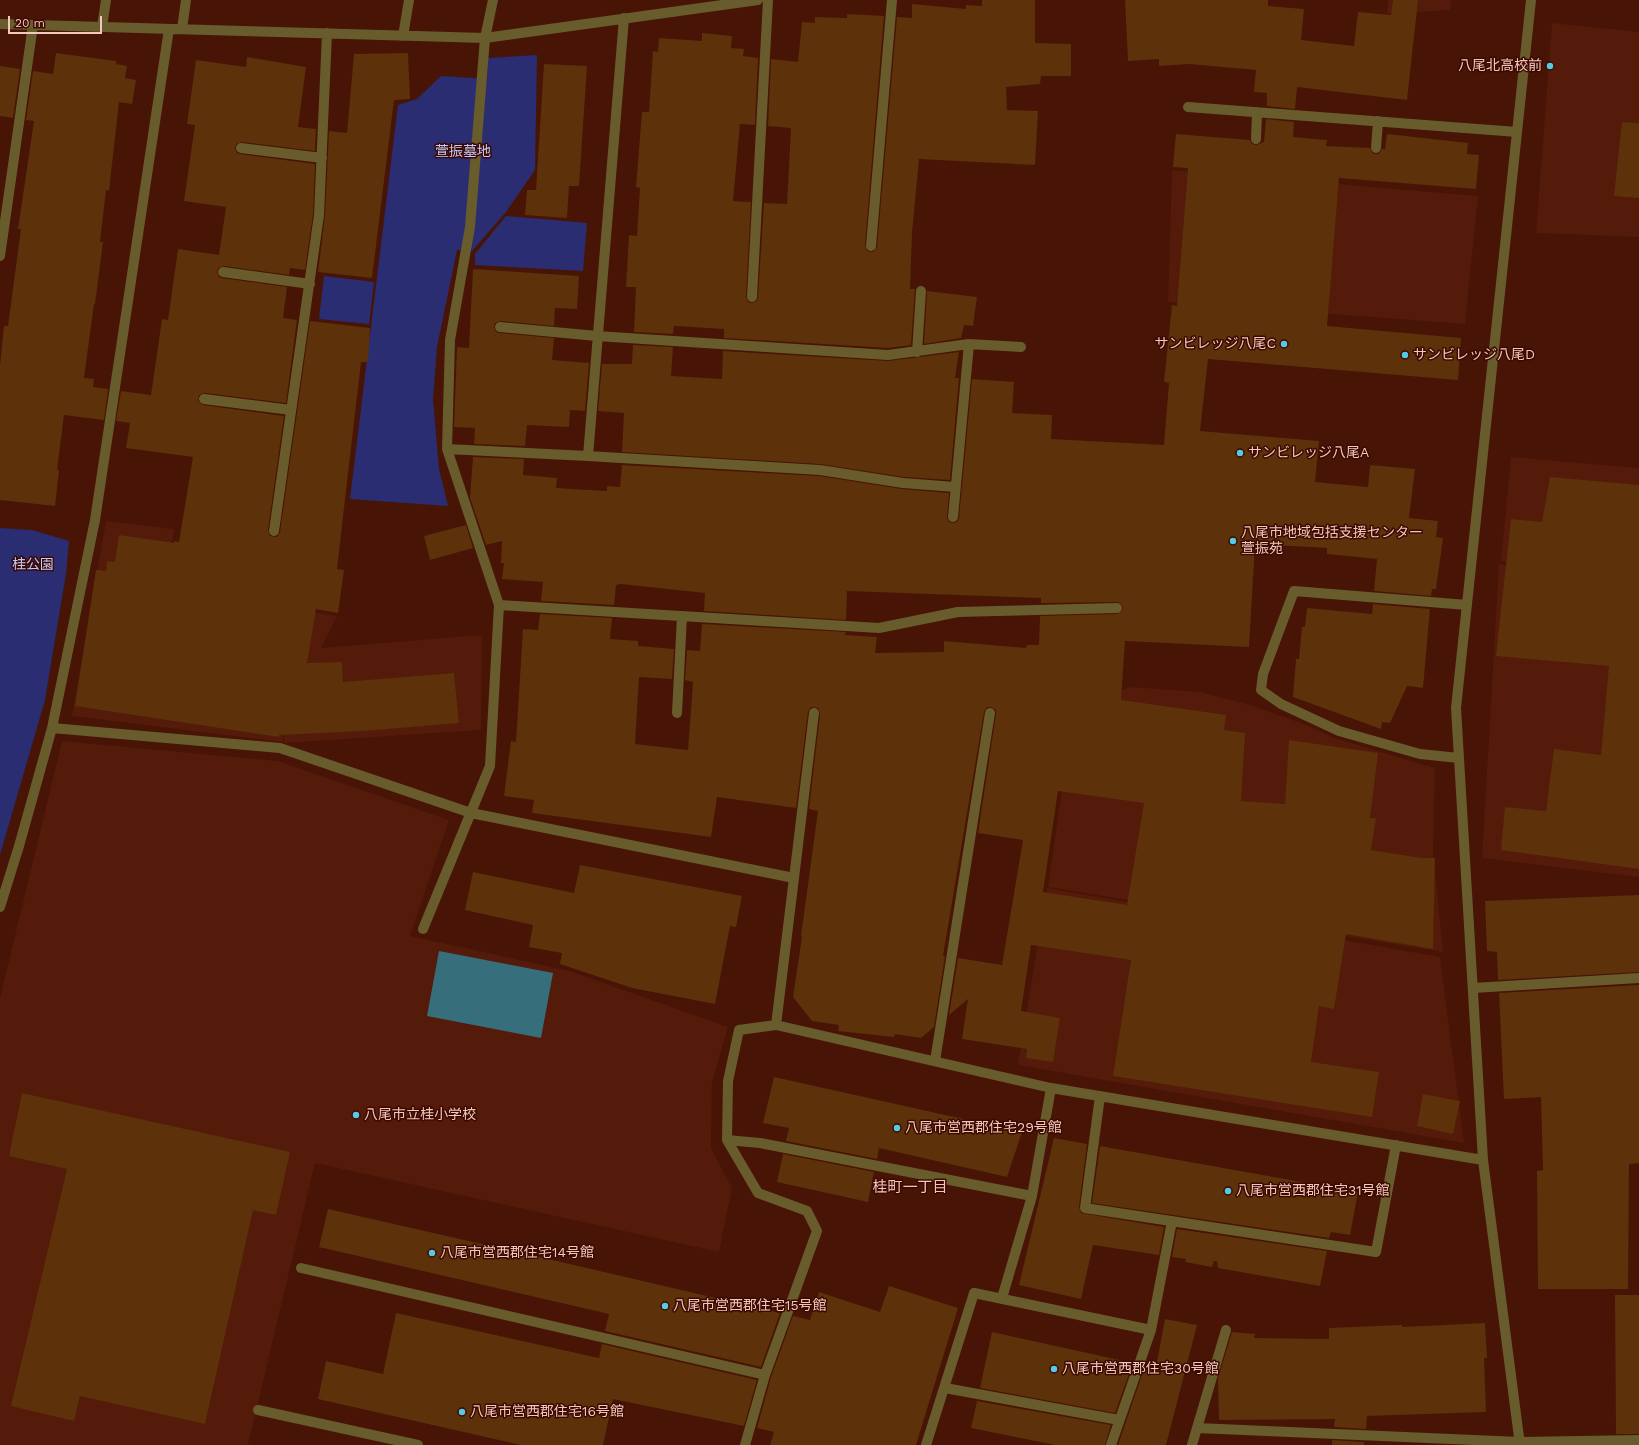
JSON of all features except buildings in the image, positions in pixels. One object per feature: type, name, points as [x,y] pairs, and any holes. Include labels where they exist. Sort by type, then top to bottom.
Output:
[{"type":"street","points":[[102,27],[106,0]]},
{"type":"street","points":[[182,29],[186,0]]},
{"type":"street","points":[[403,36],[409,0]]},
{"type":"street","points":[[423,929],[490,766],[499,605],[447,449],[450,340],[470,227],[485,38],[493,0]]},
{"type":"street","points":[[0,24],[485,38],[737,1],[758,0]]},
{"type":"street","points":[[752,297],[768,0]]},
{"type":"street","points":[[871,246],[892,0]]},
{"type":"street","points":[[1520,1444],[1483,1160],[1456,708],[1531,0]]},
{"type":"street","points":[[588,456],[624,18]]},
{"type":"street","points":[[0,256],[33,25]]},
{"type":"street","points":[[0,907],[19,846],[52,728],[95,520],[169,29]]},
{"type":"street","points":[[274,531],[319,215],[327,33]]},
{"type":"street","points":[[1188,107],[1517,132]]},
{"type":"street","points":[[1256,138],[1257,112]]},
{"type":"street","points":[[1376,148],[1378,121]]},
{"type":"street","points":[[241,148],[322,158]]},
{"type":"street","points":[[223,272],[310,284]]},
{"type":"street","points":[[918,352],[921,292]]},
{"type":"street","points":[[500,327],[598,336],[888,355],[969,344],[1021,347]]},
{"type":"street","points":[[954,517],[969,344]]},
{"type":"street","points":[[204,399],[291,410]]},
{"type":"street","points":[[447,449],[820,470],[903,482],[956,487]]},
{"type":"street","points":[[1459,758],[1420,754],[1339,731],[1281,704],[1261,690],[1263,674],[1294,591],[1467,606]]},
{"type":"street","points":[[499,605],[879,628],[958,612],[1117,608]]},
{"type":"street","points":[[677,713],[682,616]]},
{"type":"street","points":[[935,1061],[990,713]]},
{"type":"street","points":[[776,1025],[814,714]]},
{"type":"street","points":[[52,728],[280,748],[471,813],[794,878]]},
{"type":"street","points":[[1473,988],[1639,978]]},
{"type":"street","points":[[745,1445],[766,1375],[817,1231],[807,1212],[758,1193],[727,1140],[728,1082],[739,1030],[776,1025],[1051,1088],[1483,1160]]},
{"type":"street","points":[[1002,1298],[1032,1196],[1051,1088]]},
{"type":"street","points":[[1100,1096],[1085,1208],[1376,1252],[1396,1145]]},
{"type":"street","points":[[727,1140],[760,1143],[1032,1196]]},
{"type":"street","points":[[1111,1445],[1151,1330],[1172,1221]]},
{"type":"street","points":[[301,1268],[766,1375]]},
{"type":"street","points":[[926,1445],[974,1293],[1151,1330]]},
{"type":"street","points":[[1192,1445],[1226,1330]]},
{"type":"street","points":[[945,1388],[1119,1420]]},
{"type":"street","points":[[258,1410],[418,1445]]},
{"type":"street","points":[[1197,1428],[1520,1444],[1639,1440]]},
{"type":"shaded area","points":[[1388,0],[1451,0],[1450,10],[1387,14]]},
{"type":"shaded area","points":[[1552,23],[1639,32],[1639,237],[1536,233]]},
{"type":"shaded area","points":[[1172,170],[1478,196],[1465,324],[1168,302]]},
{"type":"shaded area","points":[[1511,457],[1639,468],[1639,571],[1501,561]]},
{"type":"shaded area","points":[[106,521],[174,529],[166,589],[337,616],[321,648],[482,635],[481,730],[284,743],[285,727],[283,742],[72,716]]},
{"type":"shaded area","points":[[1499,564],[1639,575],[1639,877],[1482,858]]},
{"type":"shaded area","points":[[1131,687],[1201,692],[1250,705],[1307,725],[1334,738],[1435,768],[1433,853],[1443,952],[1048,887],[1074,705]]},
{"type":"shaded area","name":"八尾市立桂小学校","points":[[62,741],[278,761],[449,820],[410,936],[570,971],[728,1027],[712,1082],[711,1148],[732,1188],[719,1252],[315,1163],[248,1445],[0,1445],[0,998]]},
{"type":"shaded area","points":[[1047,888],[1440,957],[1464,1143],[1018,1065]]},
{"type":"green space","name":"萱振墓地","points":[[537,55],[535,170],[506,212],[472,251],[457,250],[437,347],[433,399],[439,469],[448,506],[350,499],[398,105],[417,99],[441,76],[487,79],[488,58]]},
{"type":"green space","points":[[506,216],[587,223],[583,271],[475,265],[475,254]]},
{"type":"green space","points":[[324,276],[374,282],[369,324],[319,319]]},
{"type":"green space","name":"桂公園","points":[[0,528],[32,530],[69,541],[66,574],[45,700],[0,855]]},
{"type":"water","points":[[439,951],[553,973],[541,1038],[427,1016]]},
{"type":"place","name":"八尾北高校前","points":[[1550,66]]},
{"type":"place","name":"サンビレッジ八尾C","points":[[1284,344]]},
{"type":"place","name":"サンビレッジ八尾D","points":[[1405,355]]},
{"type":"place","name":"サンビレッジ八尾A","points":[[1240,453]]},
{"type":"place","name":"八尾市地域包括支援センター 萱振苑","points":[[1233,541]]},
{"type":"place","name":"八尾市立桂小学校","points":[[356,1115]]},
{"type":"place","name":"八尾市営西郡住宅29号館","points":[[897,1128]]},
{"type":"place","name":"八尾市営西郡住宅31号館","points":[[1228,1191]]},
{"type":"place","name":"八尾市営西郡住宅14号館","points":[[432,1253]]},
{"type":"place","name":"八尾市営西郡住宅15号館","points":[[665,1306]]},
{"type":"place","name":"八尾市営西郡住宅30号館","points":[[1054,1369]]},
{"type":"place","name":"八尾市営西郡住宅16号館","points":[[462,1412]]},
{"type":"district","name":"桂町一丁目","points":[[910,1188]]}]
